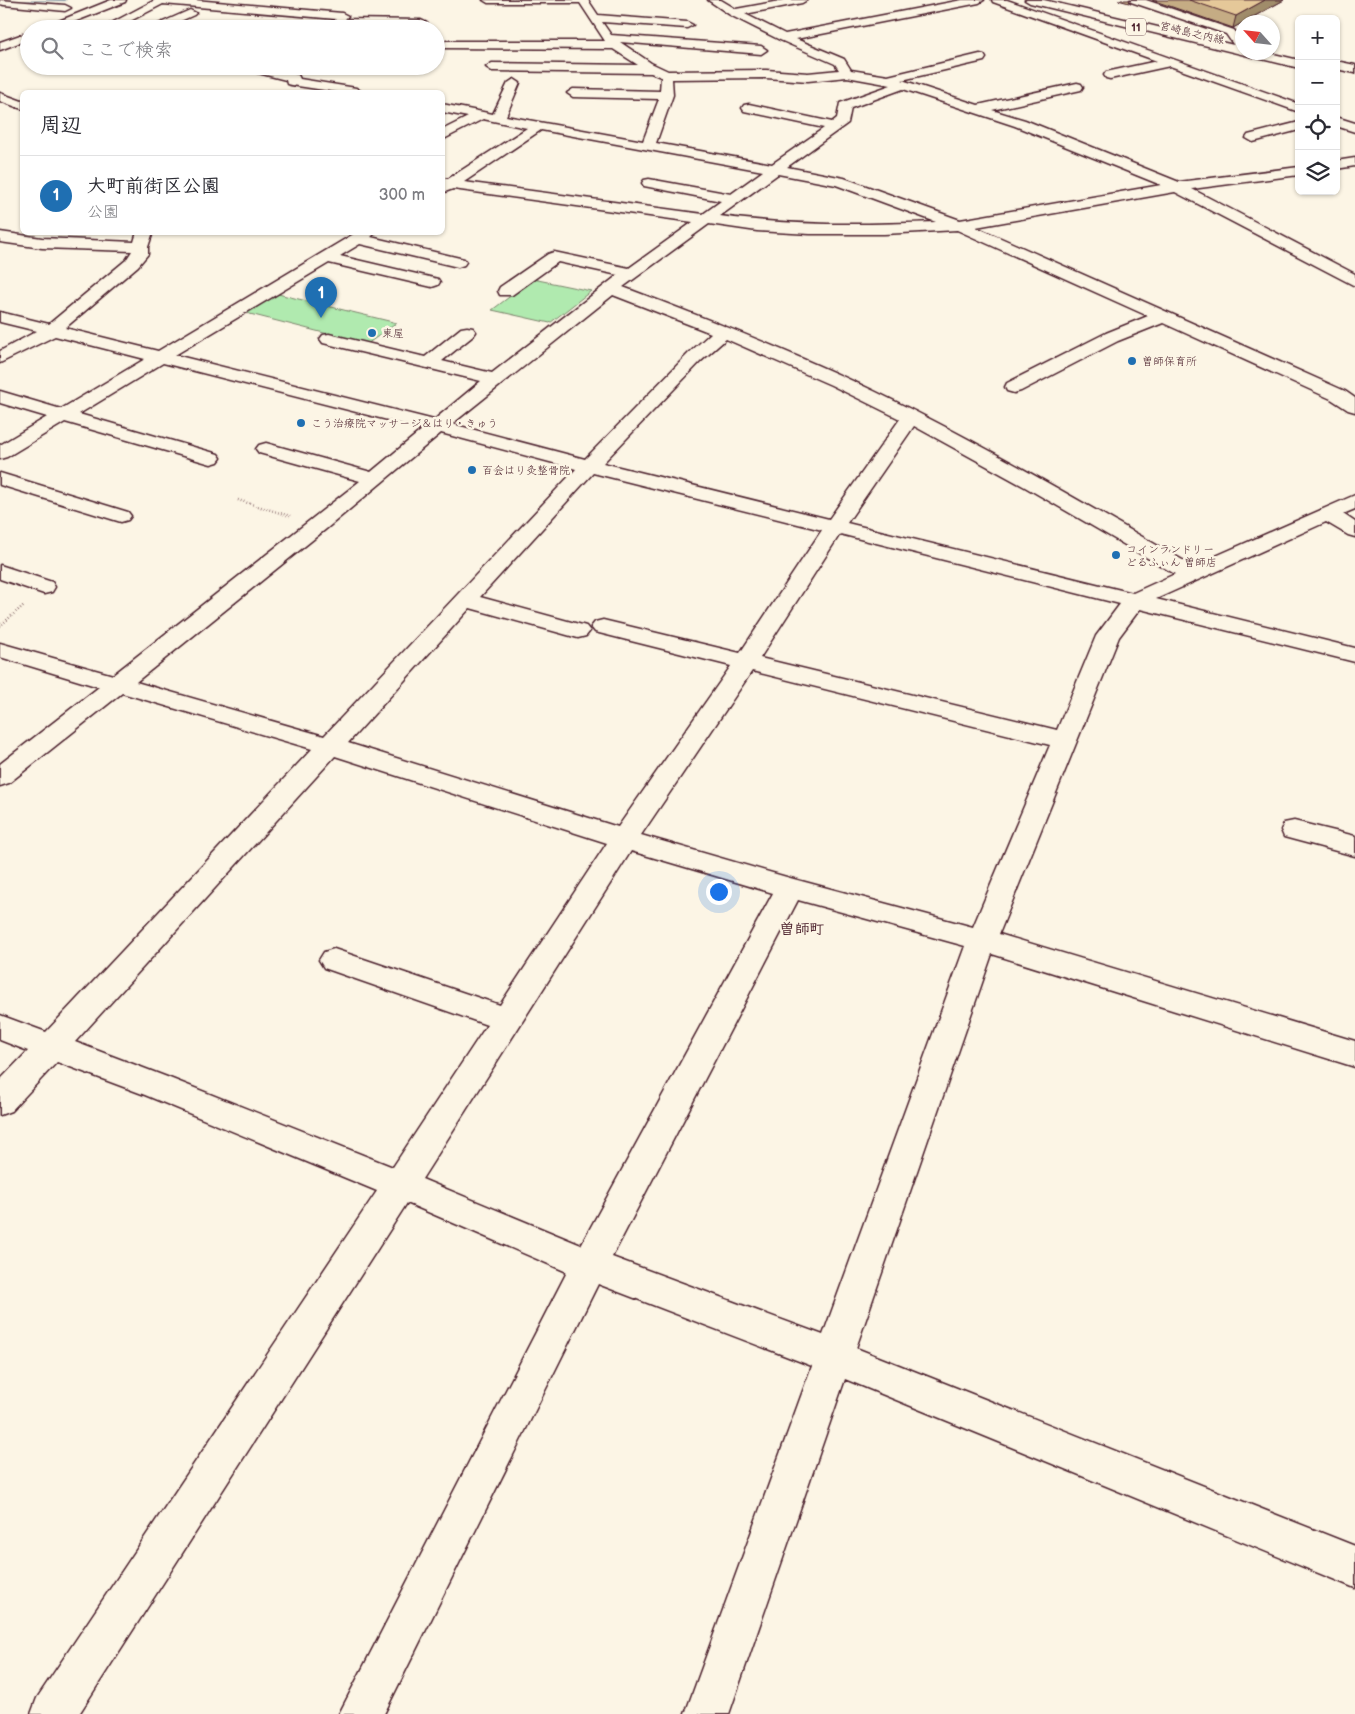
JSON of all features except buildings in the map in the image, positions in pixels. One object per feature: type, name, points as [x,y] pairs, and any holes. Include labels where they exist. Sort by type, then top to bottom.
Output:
[{"type":"street","points":[[69,20],[121,0]]},
{"type":"street","points":[[89,20],[141,0]]},
{"type":"street","points":[[124,20],[162,0],[214,2],[361,20]]},
{"type":"street","points":[[488,0],[583,0],[589,14],[605,37],[652,69],[666,75],[766,74],[808,76],[847,73],[888,80],[917,89],[1081,147],[1177,187],[1355,281]]},
{"type":"street","points":[[713,0],[734,13],[784,38],[840,62],[847,73]]},
{"type":"street","points":[[734,13],[802,0]]},
{"type":"street","points":[[784,38],[979,0]]},
{"type":"street","points":[[997,0],[1295,107]]},
{"type":"street","name":"宮崎島之内線","points":[[1030,0],[1235,46]]},
{"type":"street","name":"宮崎島之内線","points":[[1054,0],[1235,46]]},
{"type":"street","points":[[1135,0],[1230,32],[1235,38]]},
{"type":"street","points":[[4,1],[65,8]]},
{"type":"street","points":[[174,20],[190,13]]},
{"type":"street","points":[[589,14],[687,25]]},
{"type":"street","points":[[446,45],[605,37],[761,50]]},
{"type":"street","points":[[0,46],[20,38]]},
{"type":"street","points":[[0,54],[20,46]]},
{"type":"street","points":[[1280,53],[1295,56]]},
{"type":"street","points":[[888,80],[980,58]]},
{"type":"street","name":"宮崎島之内線","points":[[1280,59],[1295,63]]},
{"type":"street","points":[[1110,75],[1172,62]]},
{"type":"street","points":[[1340,66],[1355,69]]},
{"type":"street","points":[[492,67],[652,69]]},
{"type":"street","points":[[1340,73],[1355,75]]},
{"type":"street","points":[[274,75],[293,81],[345,90]]},
{"type":"street","points":[[648,144],[659,130],[671,91],[666,75]]},
{"type":"street","points":[[498,118],[514,83]]},
{"type":"street","points":[[917,89],[945,83]]},
{"type":"street","points":[[782,87],[791,85],[817,90]]},
{"type":"street","points":[[0,777],[115,684],[319,525],[496,379],[611,288],[843,120],[845,106],[903,85]]},
{"type":"street","points":[[978,109],[1077,87]]},
{"type":"street","points":[[573,93],[671,91]]},
{"type":"street","points":[[835,94],[861,100]]},
{"type":"street","points":[[0,97],[20,104]]},
{"type":"street","points":[[749,108],[834,126]]},
{"type":"street","points":[[445,109],[648,144],[839,181],[959,225],[1338,394],[1355,406]]},
{"type":"street","points":[[445,134],[481,115]]},
{"type":"street","points":[[1340,123],[1355,128]]},
{"type":"street","points":[[445,185],[540,125]]},
{"type":"street","points":[[1253,138],[1295,127]]},
{"type":"street","points":[[774,152],[793,156]]},
{"type":"street","points":[[1340,164],[1355,162]]},
{"type":"street","points":[[445,185],[757,226],[810,229],[884,229],[959,225],[1177,187],[1295,172]]},
{"type":"street","points":[[649,184],[733,199]]},
{"type":"street","points":[[0,453],[364,236],[458,262]]},
{"type":"street","points":[[0,237],[42,243],[142,240],[140,254],[132,264],[67,316],[53,330],[0,358]]},
{"type":"street","points":[[506,291],[554,257],[631,273]]},
{"type":"street","points":[[328,258],[432,282]]},
{"type":"street","points":[[611,288],[724,331],[868,395],[911,417],[1191,574]]},
{"type":"street","points":[[1014,388],[1112,337],[1164,316]]},
{"type":"street","points":[[0,317],[589,466],[1355,655]]},
{"type":"street","points":[[0,1102],[589,466],[695,357],[724,331]]},
{"type":"street","points":[[428,363],[467,332]]},
{"type":"street","points":[[329,339],[496,379]]},
{"type":"street","points":[[0,376],[42,354]]},
{"type":"street","points":[[0,397],[211,458]]},
{"type":"street","points":[[53,1714],[624,839],[746,662],[834,527],[911,417]]},
{"type":"street","points":[[266,449],[375,479]]},
{"type":"street","points":[[0,479],[121,516]]},
{"type":"street","points":[[707,1714],[982,940],[1108,636],[1134,601],[1328,514],[1355,500]]},
{"type":"street","points":[[1328,514],[1355,531]]},
{"type":"street","points":[[0,572],[44,587]]},
{"type":"street","points":[[466,600],[578,631]]},
{"type":"street","points":[[603,627],[1065,740]]},
{"type":"street","points":[[0,650],[330,746],[624,839],[790,888],[982,940],[1355,1054]]},
{"type":"street","points":[[1294,830],[1355,846]]},
{"type":"street","points":[[361,1714],[590,1265],[790,888]]},
{"type":"street","points":[[334,960],[507,1020]]},
{"type":"street","points":[[0,1027],[156,1086],[400,1185],[590,1265],[834,1356],[1355,1567]]},
{"type":"path","points":[[238,500],[319,525]]},
{"type":"green space","points":[[533,279],[591,291],[550,323],[492,310]]},
{"type":"green space","points":[[278,294],[397,323],[367,344],[246,313]]},
{"type":"waterway","points":[[11,0],[65,0]]},
{"type":"place","name":"大町前街区公園","points":[[321,318]]},
{"type":"place","name":"東屋","points":[[372,333]]},
{"type":"place","name":"曽師保育所","points":[[1132,361]]},
{"type":"place","name":"こう治療院マッサージ＆はり・きゅう","points":[[301,423]]},
{"type":"place","name":"百会はり灸整骨院","points":[[472,470]]},
{"type":"place","name":"コインランドリー どるふぃん 曽師店","points":[[1116,555]]},
{"type":"district","name":"曽師町","points":[[802,929]]}]
